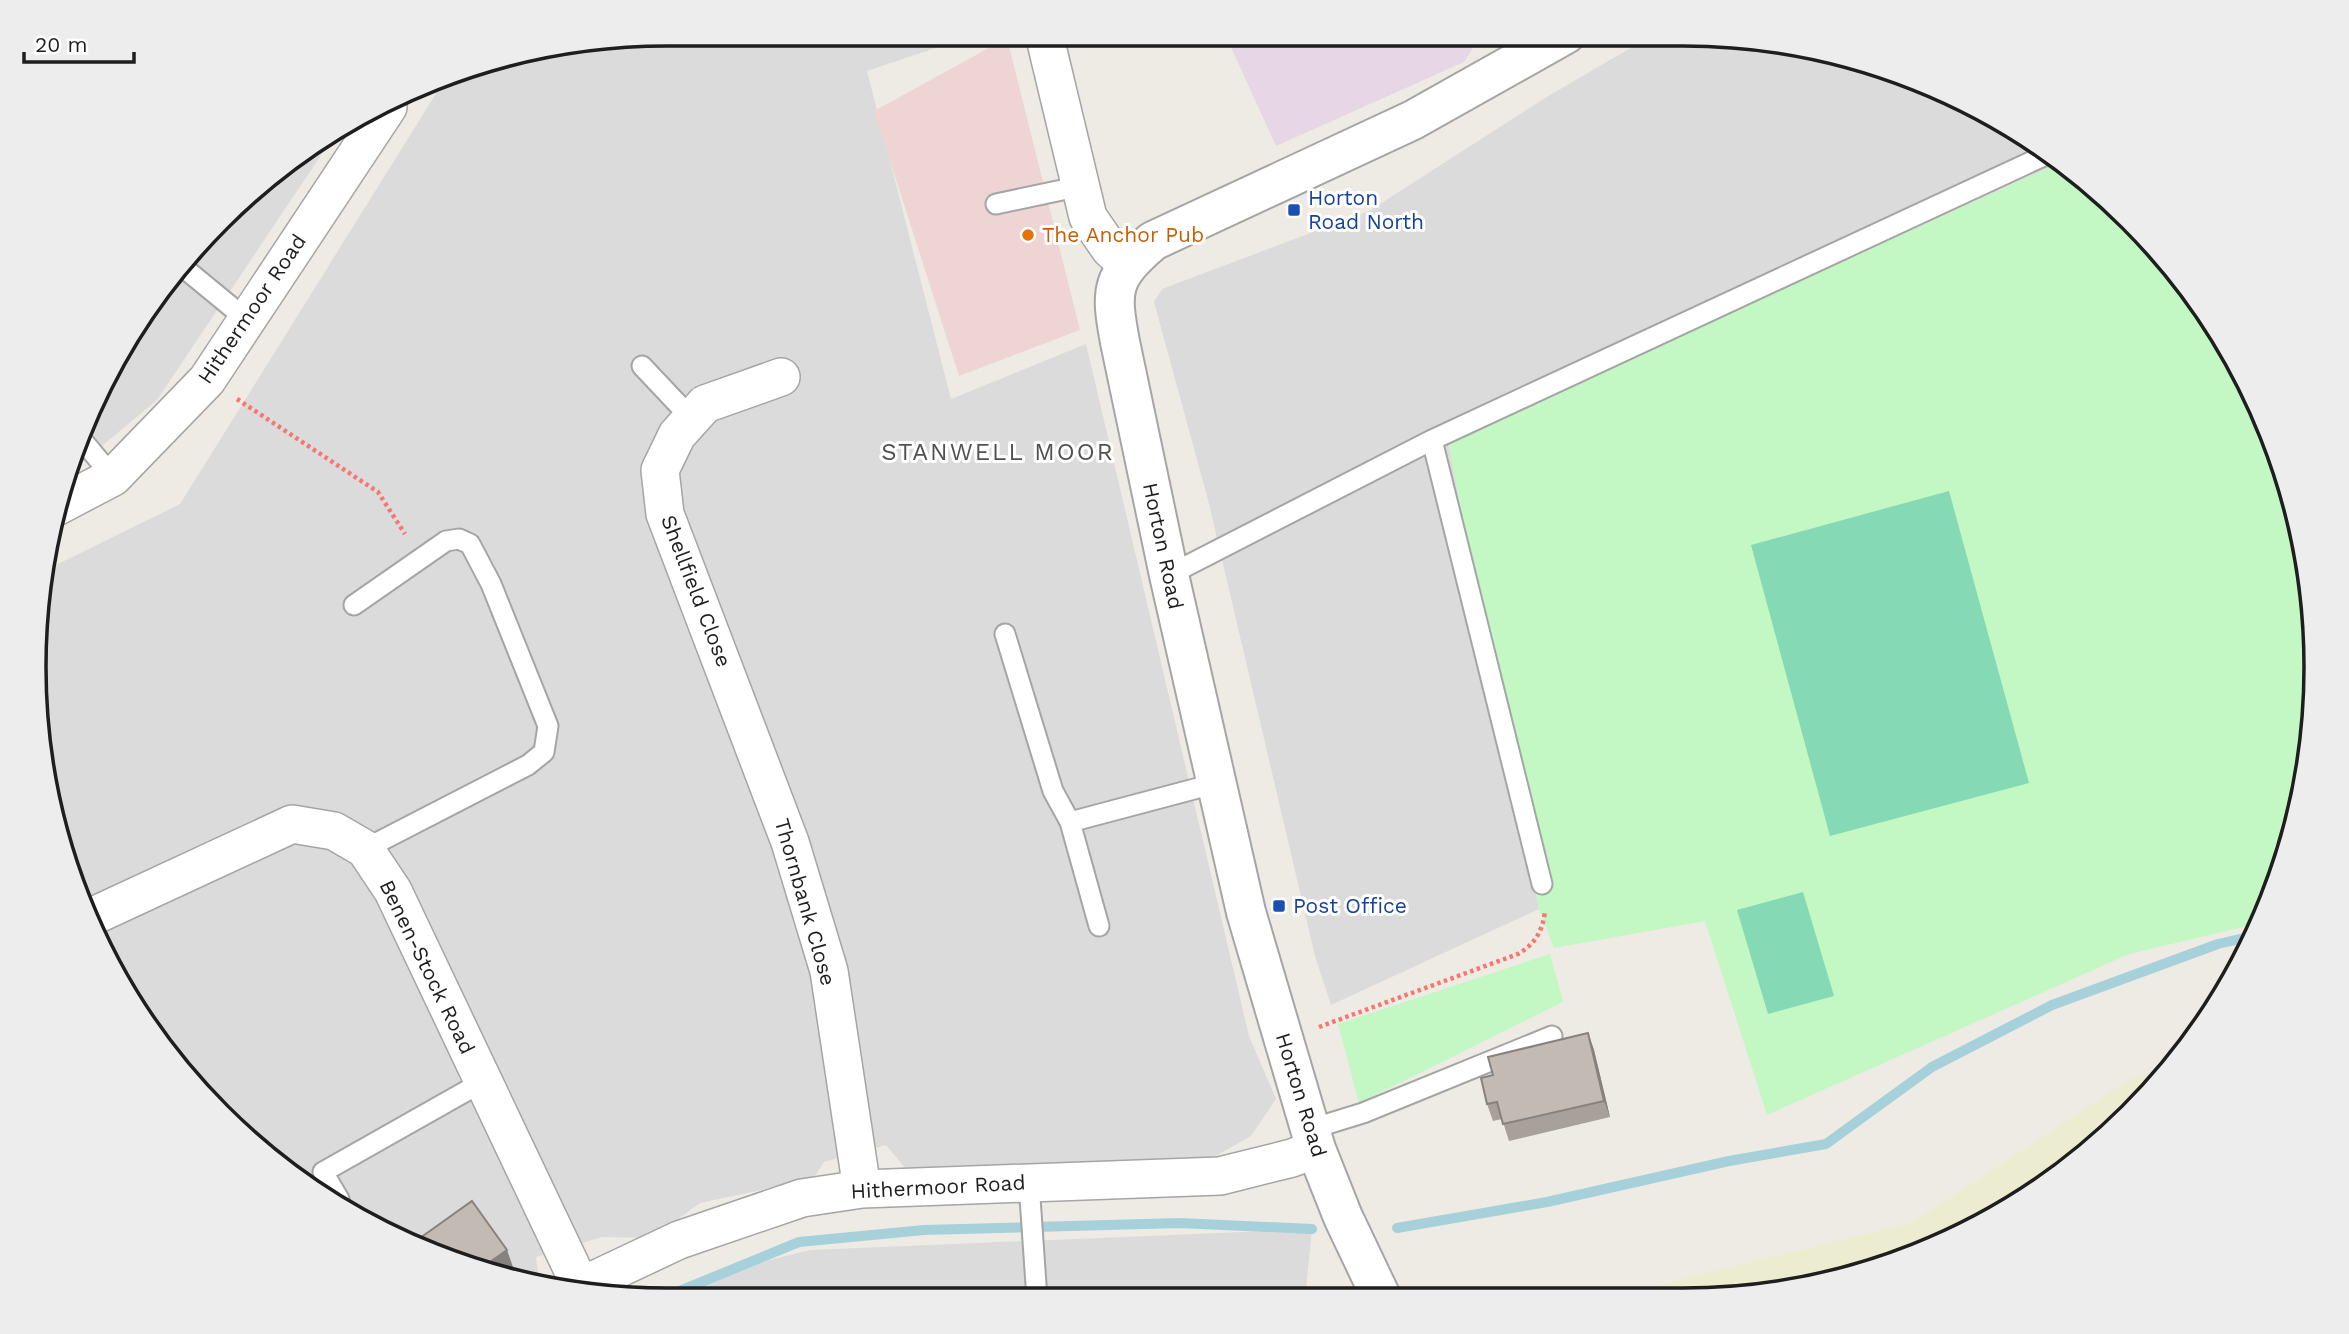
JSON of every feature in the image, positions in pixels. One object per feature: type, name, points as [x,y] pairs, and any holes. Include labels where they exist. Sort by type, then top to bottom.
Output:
[{"type":"street","points":[[1047,46],[1088,217],[1110,249],[1126,263],[1153,241],[1413,120],[1545,46]]},
{"type":"street","name":"Hithermoor Road","points":[[71,492],[113,477],[207,380],[381,116]]},
{"type":"street","name":"Horton Road","points":[[1126,263],[1115,287],[1114,312],[1169,575],[1246,912],[1313,1139],[1343,1217],[1377,1288]]},
{"type":"street","name":"Shellfield Close","points":[[738,703],[665,514],[660,470],[677,435],[705,404],[781,377]]},
{"type":"street","name":"Thornbank Close","points":[[738,703],[790,842],[829,971],[862,1189]]},
{"type":"street","name":"Benen-Stock Road","points":[[97,914],[292,824],[334,831],[365,849],[393,891],[575,1281]]},
{"type":"street","name":"Hithermoor Road","points":[[586,1283],[679,1240],[802,1198],[862,1189],[1030,1193],[1220,1176],[1292,1158],[1313,1139]]},
{"type":"lane","points":[[1169,575],[1432,440],[2038,158]]},
{"type":"lane","points":[[996,204],[1081,186]]},
{"type":"lane","points":[[188,271],[246,319]]},
{"type":"lane","points":[[642,366],[692,419]]},
{"type":"lane","points":[[1432,440],[1542,884]]},
{"type":"lane","points":[[87,445],[113,477]]},
{"type":"lane","points":[[354,605],[446,541],[458,539],[470,544],[477,555],[548,726],[544,752],[528,765],[365,849]]},
{"type":"lane","points":[[1005,634],[1053,791],[1070,822],[1099,926]]},
{"type":"lane","points":[[1070,822],[1217,783]]},
{"type":"lane","points":[[1313,1139],[1363,1113],[1552,1036]]},
{"type":"lane","points":[[335,1192],[323,1172],[484,1081]]},
{"type":"lane","points":[[1030,1193],[1036,1288]]},
{"type":"path","points":[[207,380],[378,492],[421,559]]},
{"type":"path","points":[[1284,1040],[1518,954],[1530,947],[1542,931],[1546,907],[1542,884]]},
{"type":"shaded area","points":[[941,46],[867,71],[951,399],[1086,344],[1249,1036],[1276,1099],[1251,1136],[1212,1158],[907,1170],[886,1145],[824,1162],[813,1179],[700,1203],[652,1238],[602,1237],[536,1257],[538,1275],[467,1256],[392,1224],[356,1205],[322,1184],[257,1134],[200,1077],[174,1045],[150,1012],[110,942],[78,867],[67,828],[57,788],[47,708],[47,626],[54,566],[180,504],[439,89],[467,78],[546,57],[626,47]]},
{"type":"shaded area","points":[[992,46],[1009,46],[1080,330],[959,376],[874,111]]},
{"type":"shaded area","points":[[1230,46],[1474,46],[1464,62],[1276,146]]},
{"type":"shaded area","points":[[1634,46],[1723,47],[1763,51],[1843,67],[1920,93],[1993,129],[2050,167],[1448,442],[1539,909],[1331,1005],[1315,956],[1208,500],[1154,302],[1162,289],[1369,211],[1545,98]]},
{"type":"shaded area","points":[[326,147],[157,400],[79,465],[110,392],[129,356],[174,289],[200,257],[257,200]]},
{"type":"shaded area","points":[[1312,1229],[1306,1288],[686,1288],[713,1274],[810,1250]]},
{"type":"green space","points":[[2050,167],[2092,200],[2149,257],[2199,322],[2220,356],[2256,429],[2282,506],[2292,546],[2302,626],[2302,708],[2292,788],[2282,828],[2271,867],[2246,926],[2129,954],[1767,1115],[1705,921],[1554,948],[1539,909],[1448,442]]},
{"type":"green space","points":[[1949,491],[2029,783],[1830,836],[1751,545]]},
{"type":"green space","points":[[1803,892],[1834,996],[1768,1014],[1737,910]]},
{"type":"green space","points":[[1550,954],[1563,1002],[1359,1103],[1338,1024]]},
{"type":"green space","points":[[2152,1073],[2092,1134],[2060,1160],[1993,1205],[1920,1241],[1882,1256],[1803,1277],[1723,1287],[1646,1288],[1913,1222],[2132,1078]]},
{"type":"building","points":[[1588,1033],[1604,1101],[1503,1124],[1497,1102],[1487,1104],[1481,1078],[1493,1075],[1488,1057]]},
{"type":"building","points":[[472,1201],[507,1250],[490,1263],[421,1237]]},
{"type":"waterway","points":[[1397,1228],[1547,1202],[1729,1161],[1826,1144],[1932,1067],[2052,1005],[2218,944],[2240,939]]},
{"type":"waterway","points":[[687,1288],[799,1242],[924,1230],[1179,1223],[1312,1229]]},
{"type":"place","name":"Horton Road North","points":[[1294,210]]},
{"type":"place","name":"The Anchor Pub","points":[[1028,235]]},
{"type":"place","name":"Post Office","points":[[1279,906]]},
{"type":"district","name":"STANWELL MOOR","points":[[998,452]]}]
